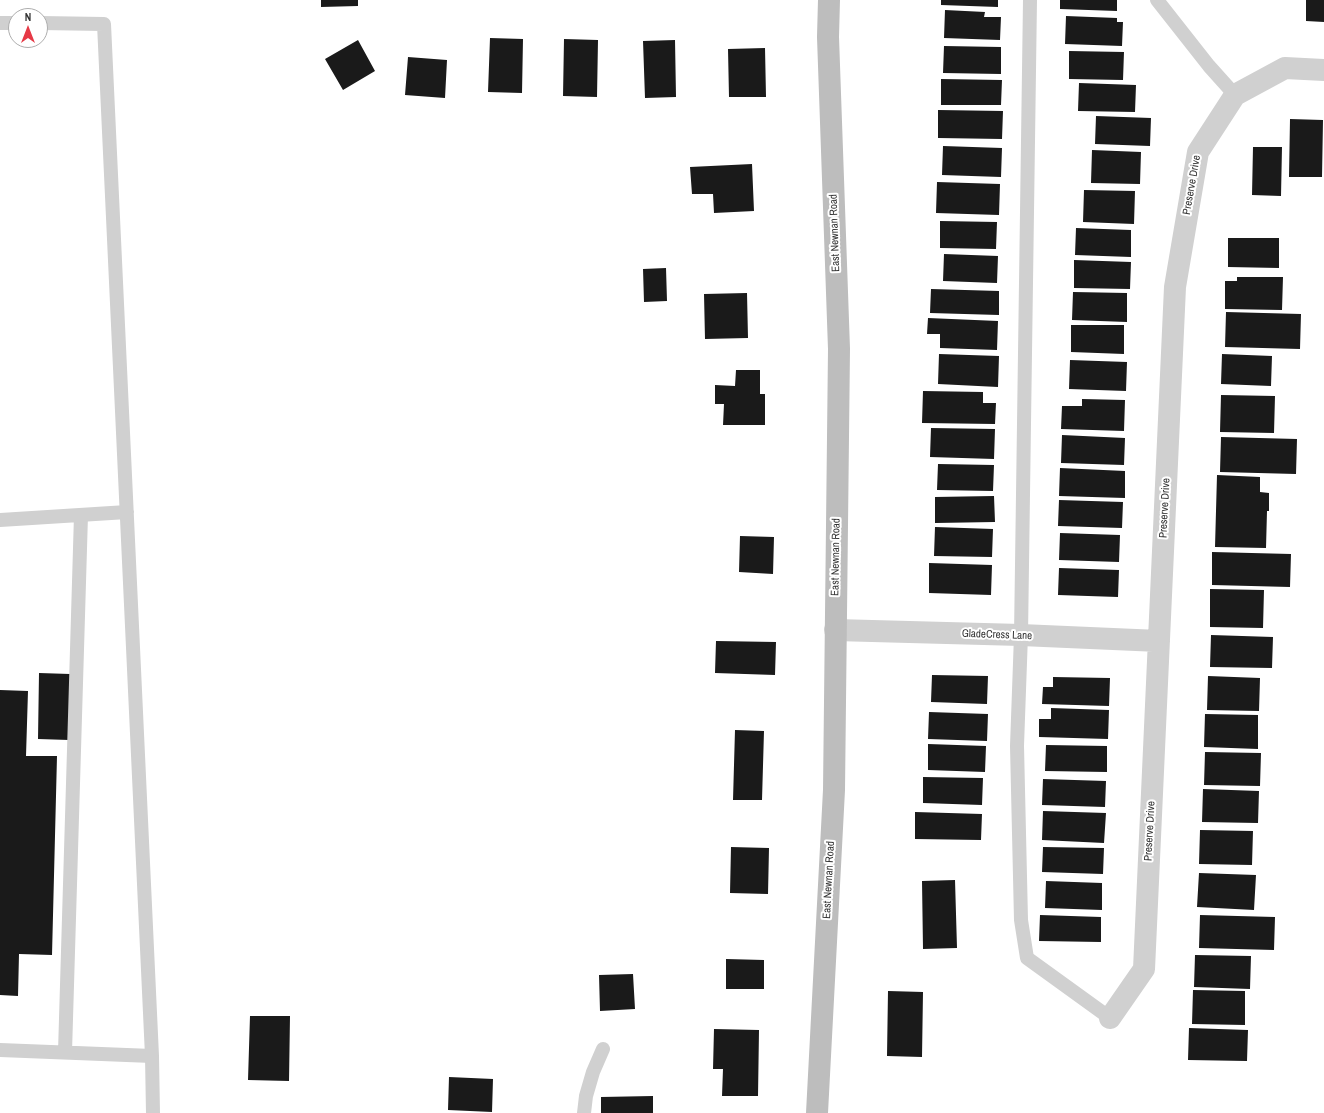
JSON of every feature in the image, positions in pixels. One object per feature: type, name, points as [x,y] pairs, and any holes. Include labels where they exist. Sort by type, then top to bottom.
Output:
[{"type":"street","name":"East Newnan Road","points":[[818,1113],[834,790],[839,349],[828,45],[829,0]]},
{"type":"street","name":"Preserve Drive","points":[[1110,1018],[1144,970],[1175,288],[1198,152],[1235,95],[1285,68],[1324,70]]},
{"type":"street","name":"GladeCress Lane","points":[[836,630],[1021,635],[1159,641]]},
{"type":"lane","points":[[1030,0],[1021,635],[1017,746],[1021,920],[1027,958],[1110,1018]]},
{"type":"lane","points":[[1157,0],[1209,66],[1235,95]]},
{"type":"lane","points":[[48,24],[104,24],[152,1056],[153,1113]]},
{"type":"lane","points":[[0,520],[127,512]]},
{"type":"lane","points":[[65,1052],[81,515]]},
{"type":"lane","points":[[584,1113],[586,1096],[593,1072],[603,1049]]},
{"type":"lane","points":[[0,1050],[152,1056]]},
{"type":"building","points":[[321,0],[358,0],[358,6],[321,7]]},
{"type":"building","points":[[941,0],[998,0],[998,7],[941,5]]},
{"type":"building","points":[[1060,0],[1117,0],[1117,11],[1060,9]]},
{"type":"building","points":[[1306,0],[1324,0],[1324,22],[1306,21]]},
{"type":"building","points":[[945,10],[985,12],[984,17],[1001,17],[1000,40],[944,38]]},
{"type":"building","points":[[1066,16],[1117,18],[1117,22],[1123,22],[1122,46],[1065,44]]},
{"type":"building","points":[[490,38],[523,39],[522,93],[488,92]]},
{"type":"building","points":[[564,39],[598,40],[597,97],[563,96]]},
{"type":"building","points":[[358,40],[375,71],[343,90],[325,59]]},
{"type":"building","points":[[675,40],[676,97],[645,98],[643,41]]},
{"type":"building","points":[[944,46],[1001,47],[1001,74],[943,73]]},
{"type":"building","points":[[765,48],[766,97],[729,97],[728,49]]},
{"type":"building","points":[[1069,51],[1124,52],[1123,80],[1069,79]]},
{"type":"building","points":[[408,57],[447,60],[445,98],[405,95]]},
{"type":"building","points":[[941,79],[1002,80],[1001,105],[941,105]]},
{"type":"building","points":[[1079,83],[1136,85],[1135,112],[1078,111]]},
{"type":"building","points":[[938,110],[1003,111],[1002,139],[938,138]]},
{"type":"building","points":[[1096,116],[1151,118],[1150,146],[1095,144]]},
{"type":"building","points":[[1290,119],[1323,120],[1322,177],[1289,177]]},
{"type":"building","points":[[943,146],[1002,148],[1001,177],[942,175]]},
{"type":"building","points":[[1253,147],[1282,147],[1281,196],[1252,195]]},
{"type":"building","points":[[1092,150],[1141,152],[1140,184],[1091,183]]},
{"type":"building","points":[[752,164],[754,211],[714,213],[713,194],[692,194],[690,167]]},
{"type":"building","points":[[937,182],[1000,184],[999,215],[936,213]]},
{"type":"building","points":[[1084,190],[1135,191],[1134,224],[1083,222]]},
{"type":"building","points":[[940,221],[997,222],[996,249],[940,248]]},
{"type":"building","points":[[1076,228],[1131,230],[1131,257],[1075,255]]},
{"type":"building","points":[[1228,238],[1279,238],[1279,268],[1228,267]]},
{"type":"building","points":[[944,254],[998,256],[997,283],[943,281]]},
{"type":"building","points":[[1074,260],[1131,262],[1130,289],[1074,288]]},
{"type":"building","points":[[666,268],[667,301],[644,302],[643,269]]},
{"type":"building","points":[[1237,277],[1283,277],[1282,310],[1225,309],[1225,281],[1237,281]]},
{"type":"building","points":[[931,289],[999,291],[999,315],[930,313]]},
{"type":"building","points":[[1073,292],[1127,293],[1127,322],[1072,320]]},
{"type":"building","points":[[747,293],[748,338],[705,339],[704,294]]},
{"type":"building","points":[[1226,312],[1301,314],[1300,349],[1225,347]]},
{"type":"building","points":[[928,318],[998,321],[997,350],[940,348],[940,334],[927,334]]},
{"type":"building","points":[[1071,325],[1124,325],[1124,354],[1071,352]]},
{"type":"building","points":[[939,354],[999,356],[998,387],[938,384]]},
{"type":"building","points":[[1222,354],[1272,356],[1271,386],[1221,384]]},
{"type":"building","points":[[1070,360],[1127,362],[1126,391],[1069,389]]},
{"type":"building","points":[[736,370],[760,370],[760,394],[765,394],[765,425],[723,425],[724,404],[715,404],[715,385],[735,386]]},
{"type":"building","points":[[923,391],[983,392],[983,403],[996,403],[995,424],[922,423]]},
{"type":"building","points":[[1221,395],[1275,396],[1274,433],[1220,432]]},
{"type":"building","points":[[1082,399],[1125,400],[1124,431],[1061,429],[1062,406],[1082,406]]},
{"type":"building","points":[[931,428],[995,429],[994,459],[930,457]]},
{"type":"building","points":[[1062,435],[1125,438],[1124,465],[1061,463]]},
{"type":"building","points":[[1221,437],[1297,439],[1296,474],[1220,472]]},
{"type":"building","points":[[938,464],[994,465],[993,491],[937,490]]},
{"type":"building","points":[[1060,468],[1125,471],[1125,498],[1059,496]]},
{"type":"building","points":[[1217,475],[1260,477],[1260,492],[1269,493],[1266,548],[1215,547]]},
{"type":"building","points":[[994,496],[995,522],[935,523],[935,497]]},
{"type":"building","points":[[1059,500],[1123,502],[1122,528],[1058,526]]},
{"type":"building","points":[[935,527],[993,529],[992,557],[934,556]]},
{"type":"building","points":[[1060,533],[1120,535],[1119,562],[1059,560]]},
{"type":"building","points":[[740,536],[774,537],[773,574],[739,572]]},
{"type":"building","points":[[1212,552],[1291,554],[1290,587],[1212,585]]},
{"type":"building","points":[[929,563],[992,565],[991,595],[929,593]]},
{"type":"building","points":[[1059,568],[1119,570],[1118,597],[1058,595]]},
{"type":"building","points":[[1210,589],[1264,590],[1263,628],[1210,627]]},
{"type":"building","points":[[1211,635],[1273,637],[1272,668],[1210,667]]},
{"type":"building","points":[[716,641],[776,642],[775,675],[715,673]]},
{"type":"building","points":[[39,673],[70,674],[69,740],[38,739]]},
{"type":"building","points":[[932,675],[988,676],[987,704],[931,702]]},
{"type":"building","points":[[1208,676],[1260,678],[1259,711],[1207,710]]},
{"type":"building","points":[[1053,677],[1110,678],[1109,706],[1042,704],[1043,687],[1053,687]]},
{"type":"building","points":[[0,690],[28,691],[26,756],[57,756],[52,955],[19,954],[18,996],[0,995]]},
{"type":"building","points":[[1051,708],[1109,710],[1108,739],[1039,737],[1039,719],[1051,719]]},
{"type":"building","points":[[929,712],[988,714],[987,741],[928,739]]},
{"type":"building","points":[[1205,714],[1258,715],[1258,749],[1204,747]]},
{"type":"building","points":[[735,730],[764,731],[762,800],[733,800]]},
{"type":"building","points":[[928,744],[986,746],[985,772],[928,770]]},
{"type":"building","points":[[1046,745],[1107,746],[1107,772],[1045,771]]},
{"type":"building","points":[[1205,752],[1261,753],[1260,786],[1204,785]]},
{"type":"building","points":[[923,777],[983,778],[982,805],[923,803]]},
{"type":"building","points":[[1043,779],[1106,781],[1105,807],[1042,805]]},
{"type":"building","points":[[1203,789],[1259,791],[1258,823],[1202,822]]},
{"type":"building","points":[[1043,811],[1106,813],[1104,843],[1042,840]]},
{"type":"building","points":[[915,812],[982,814],[981,840],[915,839]]},
{"type":"building","points":[[1200,830],[1253,831],[1252,865],[1199,864]]},
{"type":"building","points":[[731,847],[769,848],[768,894],[730,893]]},
{"type":"building","points":[[1043,847],[1104,848],[1103,874],[1042,872]]},
{"type":"building","points":[[1199,873],[1256,875],[1254,910],[1197,907]]},
{"type":"building","points":[[955,880],[957,948],[923,949],[922,881]]},
{"type":"building","points":[[1046,881],[1102,883],[1102,910],[1045,908]]},
{"type":"building","points":[[1040,915],[1101,917],[1101,942],[1039,941]]},
{"type":"building","points":[[1200,915],[1275,917],[1274,950],[1199,948]]},
{"type":"building","points":[[1195,955],[1251,956],[1250,989],[1194,987]]},
{"type":"building","points":[[726,959],[764,960],[764,989],[726,989]]},
{"type":"building","points":[[633,974],[635,1009],[600,1011],[599,975]]},
{"type":"building","points":[[1193,990],[1245,991],[1245,1025],[1192,1024]]},
{"type":"building","points":[[888,991],[923,992],[922,1057],[887,1056]]},
{"type":"building","points":[[250,1016],[290,1016],[289,1081],[248,1080]]},
{"type":"building","points":[[1189,1028],[1248,1030],[1247,1061],[1188,1060]]},
{"type":"building","points":[[714,1029],[759,1030],[758,1096],[722,1096],[723,1069],[713,1069]]},
{"type":"building","points":[[449,1077],[493,1079],[492,1112],[448,1110]]},
{"type":"building","points":[[653,1096],[653,1113],[601,1113],[601,1097]]}]
